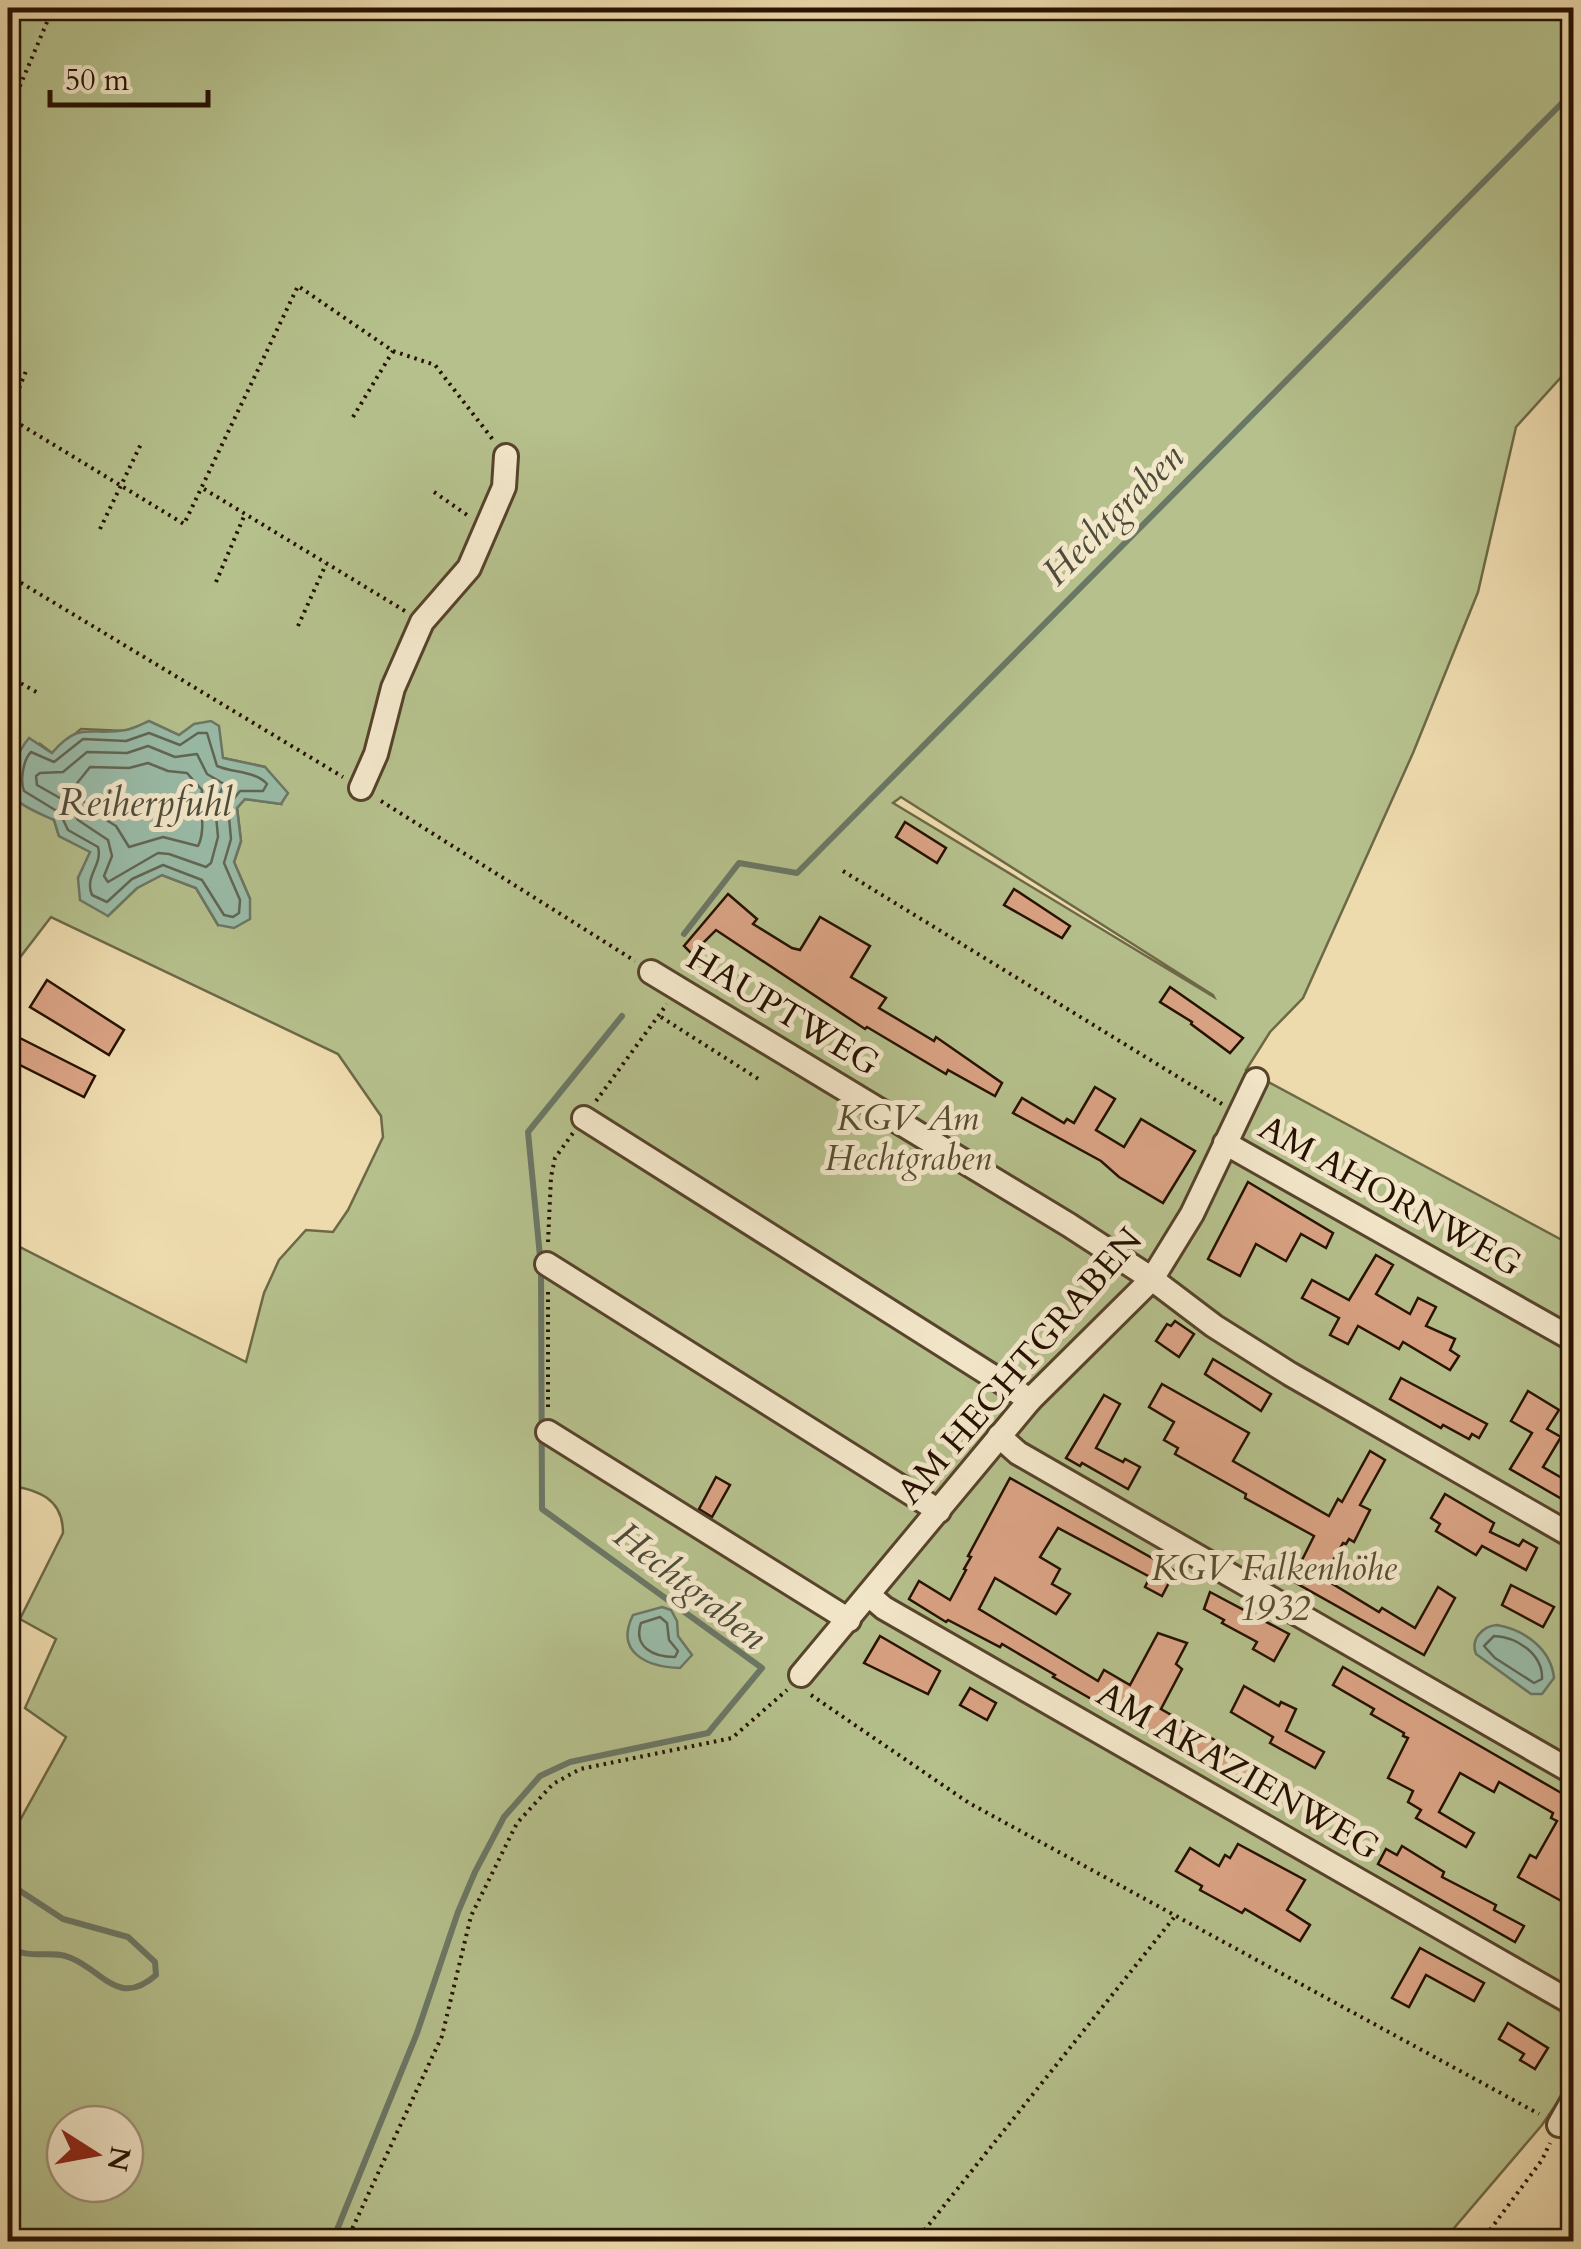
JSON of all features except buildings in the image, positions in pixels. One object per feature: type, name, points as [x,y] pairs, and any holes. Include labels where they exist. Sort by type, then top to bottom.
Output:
[{"type":"lane","points":[[361,788],[376,754],[393,688],[422,622],[469,568],[504,486],[506,456]]},
{"type":"lane","name":"HAUPTWEG","points":[[651,972],[1152,1279],[1214,1326],[1290,1374],[1574,1537]]},
{"type":"lane","name":"AM HECHTGRABEN","points":[[797,1679],[1030,1400],[1152,1279],[1192,1214],[1256,1080]]},
{"type":"lane","points":[[584,1118],[1030,1400]]},
{"type":"lane","name":"AM AHORNWEG","points":[[1224,1142],[1574,1340]]},
{"type":"lane","points":[[548,1264],[939,1511]]},
{"type":"lane","points":[[548,1432],[850,1620]]},
{"type":"lane","points":[[999,1436],[1018,1453],[1574,1773]]},
{"type":"lane","name":"AM AKAZIENWEG","points":[[870,1596],[884,1608],[1574,2004]]},
{"type":"lane","points":[[1560,2126],[1574,2098]]},
{"type":"path","points":[[8,114],[53,8]]},
{"type":"path","points":[[26,371],[8,416],[184,524],[298,286],[393,351],[434,366],[506,456]]},
{"type":"path","points":[[353,417],[393,351]]},
{"type":"path","points":[[100,529],[142,442]]},
{"type":"path","points":[[202,488],[422,622]]},
{"type":"path","points":[[434,492],[486,529]]},
{"type":"path","points":[[216,582],[245,514]]},
{"type":"path","points":[[298,626],[326,564]]},
{"type":"path","name":"HAUPTWEG","points":[[8,575],[361,788],[651,972]]},
{"type":"path","points":[[8,676],[38,694]]},
{"type":"path","points":[[844,872],[1239,1114]]},
{"type":"path","points":[[548,1432],[548,1264],[555,1158],[661,1016],[674,986]]},
{"type":"path","points":[[661,1016],[760,1080]]},
{"type":"path","points":[[346,2242],[442,2036],[470,1916],[517,1823],[553,1784],[580,1769],[732,1738],[797,1679],[969,1803],[1560,2126],[1542,2160],[1481,2242]]},
{"type":"path","points":[[916,2242],[1176,1915]]},
{"type":"green space","points":[[8,8],[1573,8],[1573,364],[1516,427],[1478,592],[1413,753],[1303,998],[1270,1032],[1246,1070],[1573,1246],[1573,2111],[1561,2097],[1542,2125],[1443,2241],[33,2242],[23,2231],[8,2225],[8,1842],[66,1737],[25,1708],[56,1639],[20,1619],[63,1533],[54,1504],[39,1493],[8,1485],[8,1241],[246,1362],[264,1293],[279,1260],[306,1230],[333,1232],[348,1210],[383,1137],[381,1116],[338,1054],[51,917],[8,973]],"holes":[[[149,722],[223,758],[265,767],[281,804],[245,799],[237,808],[241,841],[234,862],[250,899],[218,925],[196,888],[162,875],[137,888],[108,916],[78,878],[91,852],[59,836],[54,820],[17,800],[40,744],[52,753],[81,729],[125,731]],[[901,797],[1213,995],[1214,997],[893,803]]]},
{"type":"water","name":"Reiherpfuhl","points":[[149,721],[179,735],[194,724],[211,721],[219,726],[223,758],[265,767],[288,793],[281,804],[245,799],[237,808],[241,841],[234,862],[250,899],[250,919],[234,928],[218,925],[196,888],[162,875],[137,888],[108,916],[80,900],[78,878],[90,852],[59,836],[54,820],[25,806],[13,793],[14,768],[29,738],[52,753],[79,733],[126,730]]},
{"type":"water","points":[[662,1607],[671,1610],[678,1636],[692,1655],[680,1668],[646,1661],[631,1648],[628,1639],[633,1615]]},
{"type":"water","points":[[1497,1625],[1527,1636],[1548,1658],[1554,1678],[1542,1694],[1531,1694],[1476,1654],[1479,1634]]},
{"type":"waterway","name":"Hechtgraben","points":[[748,8],[774,18],[806,8]]},
{"type":"waterway","name":"Hechtgraben","points":[[684,934],[739,863],[797,873],[1574,91]]},
{"type":"waterway","name":"Hechtgraben","points":[[332,2242],[417,2033],[458,1912],[504,1817],[540,1776],[570,1762],[708,1733],[762,1668],[542,1509],[541,1267],[528,1132],[622,1016]]},
{"type":"waterway","points":[[8,1883],[63,1919],[128,1937],[155,1962],[156,1975],[143,1984],[121,1988],[71,1958],[8,1947]]},
{"type":"park label","name":"KGV Am Hechtgraben","points":[[908,1139]]},
{"type":"park label","name":"KGV Falkenhöhe 1932","points":[[1274,1589]]}]
